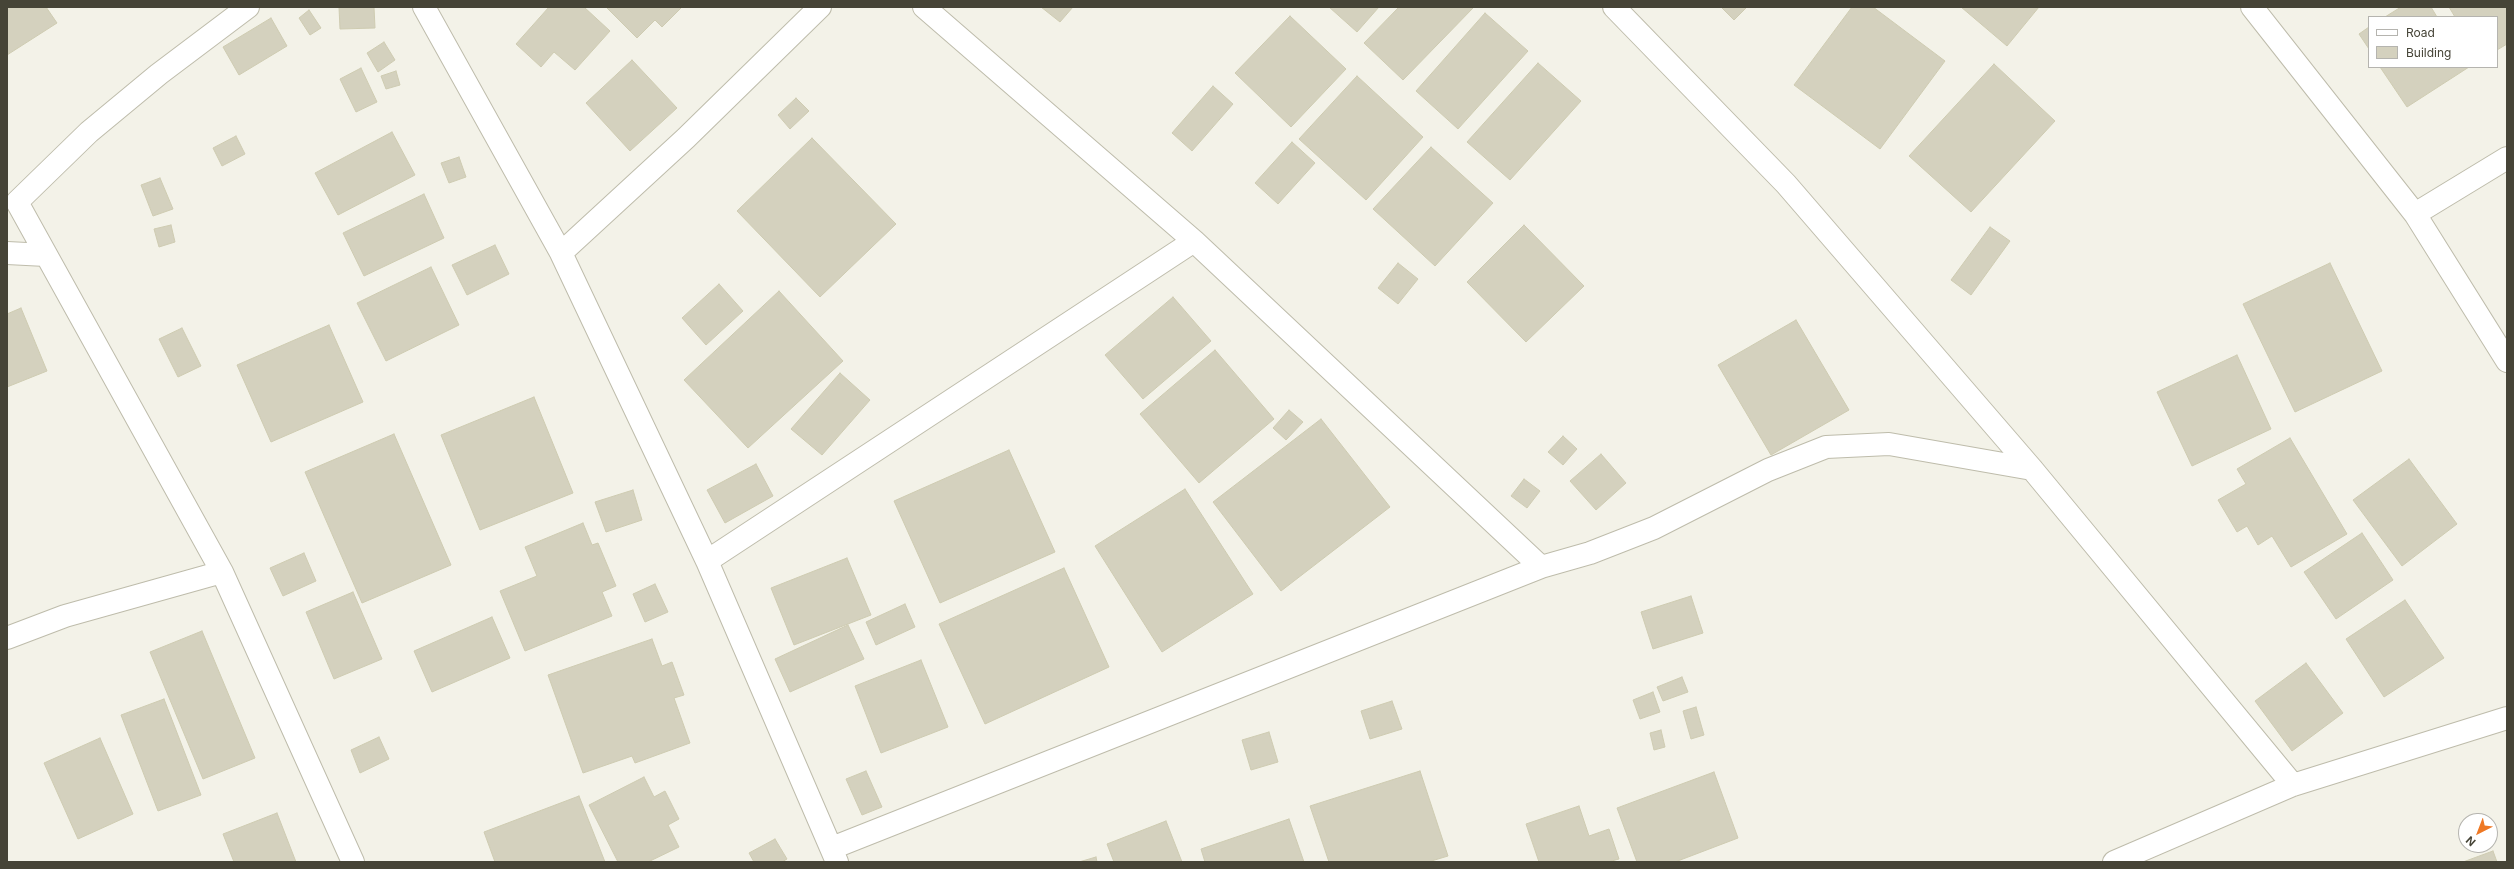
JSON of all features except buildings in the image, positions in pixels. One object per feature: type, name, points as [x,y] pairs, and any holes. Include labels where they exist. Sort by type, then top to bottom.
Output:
[{"type":"street","points":[[248,7],[159,74],[12,195],[222,572],[353,862]]},
{"type":"street","points":[[424,7],[562,254],[707,561],[834,855],[1541,567],[1590,553],[1654,528],[1768,470],[1826,447],[1889,444],[2032,469]]},
{"type":"street","points":[[562,254],[692,133],[820,7]]},
{"type":"street","points":[[924,7],[1194,241],[1541,567]]},
{"type":"street","points":[[1614,7],[1786,184],[2032,469],[2293,785]]},
{"type":"street","points":[[2252,7],[2415,214],[2507,361]]},
{"type":"street","points":[[2415,214],[2507,158]]},
{"type":"street","points":[[707,561],[1194,241]]},
{"type":"street","points":[[7,253],[46,255]]},
{"type":"street","points":[[7,638],[65,616],[222,572]]},
{"type":"street","points":[[2114,862],[2293,785],[2507,718]]}]
